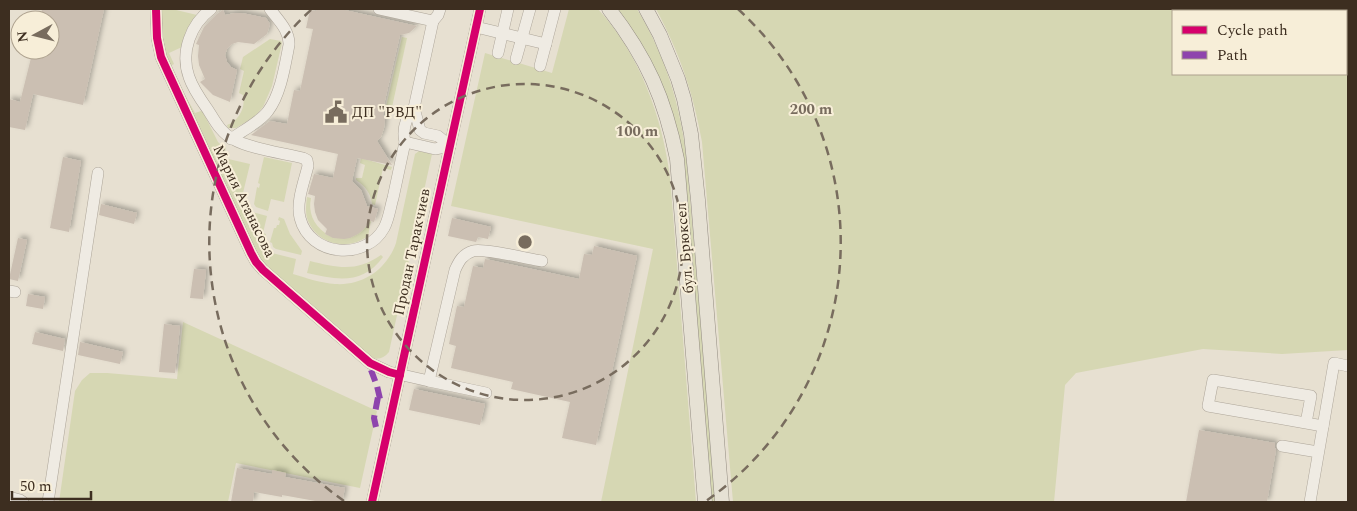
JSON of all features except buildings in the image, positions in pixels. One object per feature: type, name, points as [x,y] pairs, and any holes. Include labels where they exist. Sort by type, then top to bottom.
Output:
[{"type":"main road","name":"бул. Брюксел","points":[[609,9],[624,28],[640,54],[655,84],[666,113],[677,159],[705,502]]},
{"type":"main road","name":"бул. Брюксел","points":[[646,9],[660,35],[678,79],[691,134],[722,502]]},
{"type":"street","name":"Мария Атанасова","points":[[156,9],[158,48],[256,262],[370,363],[400,375],[486,393]]},
{"type":"street","points":[[211,9],[198,22],[188,40],[186,67],[190,82],[217,125],[231,138],[247,145],[307,160],[308,166],[299,206],[300,218],[309,235],[331,249],[355,250],[365,246],[378,236],[385,227],[405,142],[405,124],[409,113],[414,108]]},
{"type":"street","points":[[231,138],[268,112],[280,85],[289,39],[287,33],[270,9]]},
{"type":"street","points":[[379,9],[433,21]]},
{"type":"street","points":[[440,9],[433,21],[414,108],[420,130],[424,133],[438,136],[450,146]]},
{"type":"street","name":"Продан Таракчиев","points":[[372,502],[480,9]]},
{"type":"street","points":[[498,53],[508,9]]},
{"type":"street","points":[[516,59],[530,9]]},
{"type":"street","points":[[540,66],[555,9]]},
{"type":"street","points":[[476,27],[546,44]]},
{"type":"street","points":[[176,89],[190,82]]},
{"type":"street","points":[[405,142],[435,149],[450,146]]},
{"type":"street","points":[[48,502],[98,173]]},
{"type":"street","points":[[429,381],[455,270],[464,255],[475,250],[542,261]]},
{"type":"street","points":[[1310,502],[1334,363],[1348,366]]},
{"type":"street","points":[[1306,423],[1311,396],[1213,380],[1208,406],[1323,426]]},
{"type":"street","points":[[1282,446],[1318,452]]},
{"type":"street","points":[[9,497],[23,502]]},
{"type":"green space","points":[[161,9],[172,9],[197,15],[186,31],[182,47],[169,53],[174,64],[170,66],[162,38]]},
{"type":"green space","points":[[569,9],[598,9],[613,27],[626,46],[647,87],[661,131],[670,177],[696,502],[601,502],[653,249],[451,206],[485,53],[552,73]]},
{"type":"green space","points":[[618,9],[637,9],[664,64],[681,122],[687,163],[716,502],[712,502],[688,213],[663,87],[645,50]]},
{"type":"green space","points":[[656,9],[1348,9],[1348,350],[1282,354],[1203,349],[1076,373],[1065,385],[1054,502],[733,502],[702,142],[694,106],[679,58]]},
{"type":"green space","points":[[402,37],[407,38],[391,112],[385,111]]},
{"type":"green space","points":[[270,39],[281,41],[282,43],[272,86],[263,107],[254,117],[236,128],[228,128],[227,125],[241,113],[244,100],[243,95],[239,93],[244,71],[240,69],[243,57]]},
{"type":"green space","points":[[185,95],[195,113],[203,112],[218,142],[226,147],[224,158],[250,164],[243,193],[245,194],[244,199],[246,204],[253,210],[252,212],[267,216],[263,233],[266,234],[264,243],[266,247],[273,251],[272,253],[296,259],[293,274],[319,281],[335,284],[355,282],[373,274],[387,261],[396,243],[415,154],[419,151],[432,154],[389,352],[385,356],[379,359],[372,358],[267,266],[258,255],[183,96]]},
{"type":"green space","points":[[264,157],[292,163],[284,202],[271,199],[268,211],[256,207],[254,204],[257,187],[259,188],[260,184],[258,183]]},
{"type":"green space","points":[[361,158],[392,167],[391,170],[383,168],[375,205],[372,204],[367,190],[356,180],[356,178],[362,178],[365,165],[360,163]]},
{"type":"green space","points":[[307,197],[311,198],[310,208],[312,217],[325,234],[338,238],[350,237],[361,231],[371,221],[368,236],[360,241],[343,244],[334,243],[319,236],[307,218]]},
{"type":"green space","points":[[279,217],[284,219],[290,234],[302,251],[301,255],[276,249],[270,242],[274,228],[279,225]]},
{"type":"green space","points":[[381,255],[383,257],[375,266],[358,276],[339,278],[307,273],[310,261],[347,267],[364,264]]},
{"type":"green space","points":[[183,322],[377,411],[360,488],[236,463],[228,502],[59,502],[75,391],[82,380],[90,373],[177,379]]},
{"type":"marked path","points":[[371,370],[381,403]]},
{"type":"marked path","points":[[376,427],[374,418],[378,397]]},
{"type":"cycle path","points":[[156,9],[157,38],[161,57],[256,262],[370,363],[400,375]]},
{"type":"cycle path","points":[[372,502],[480,9]]},
{"type":"place","name":"ДП \"РВД\"","points":[[336,112]]}]
